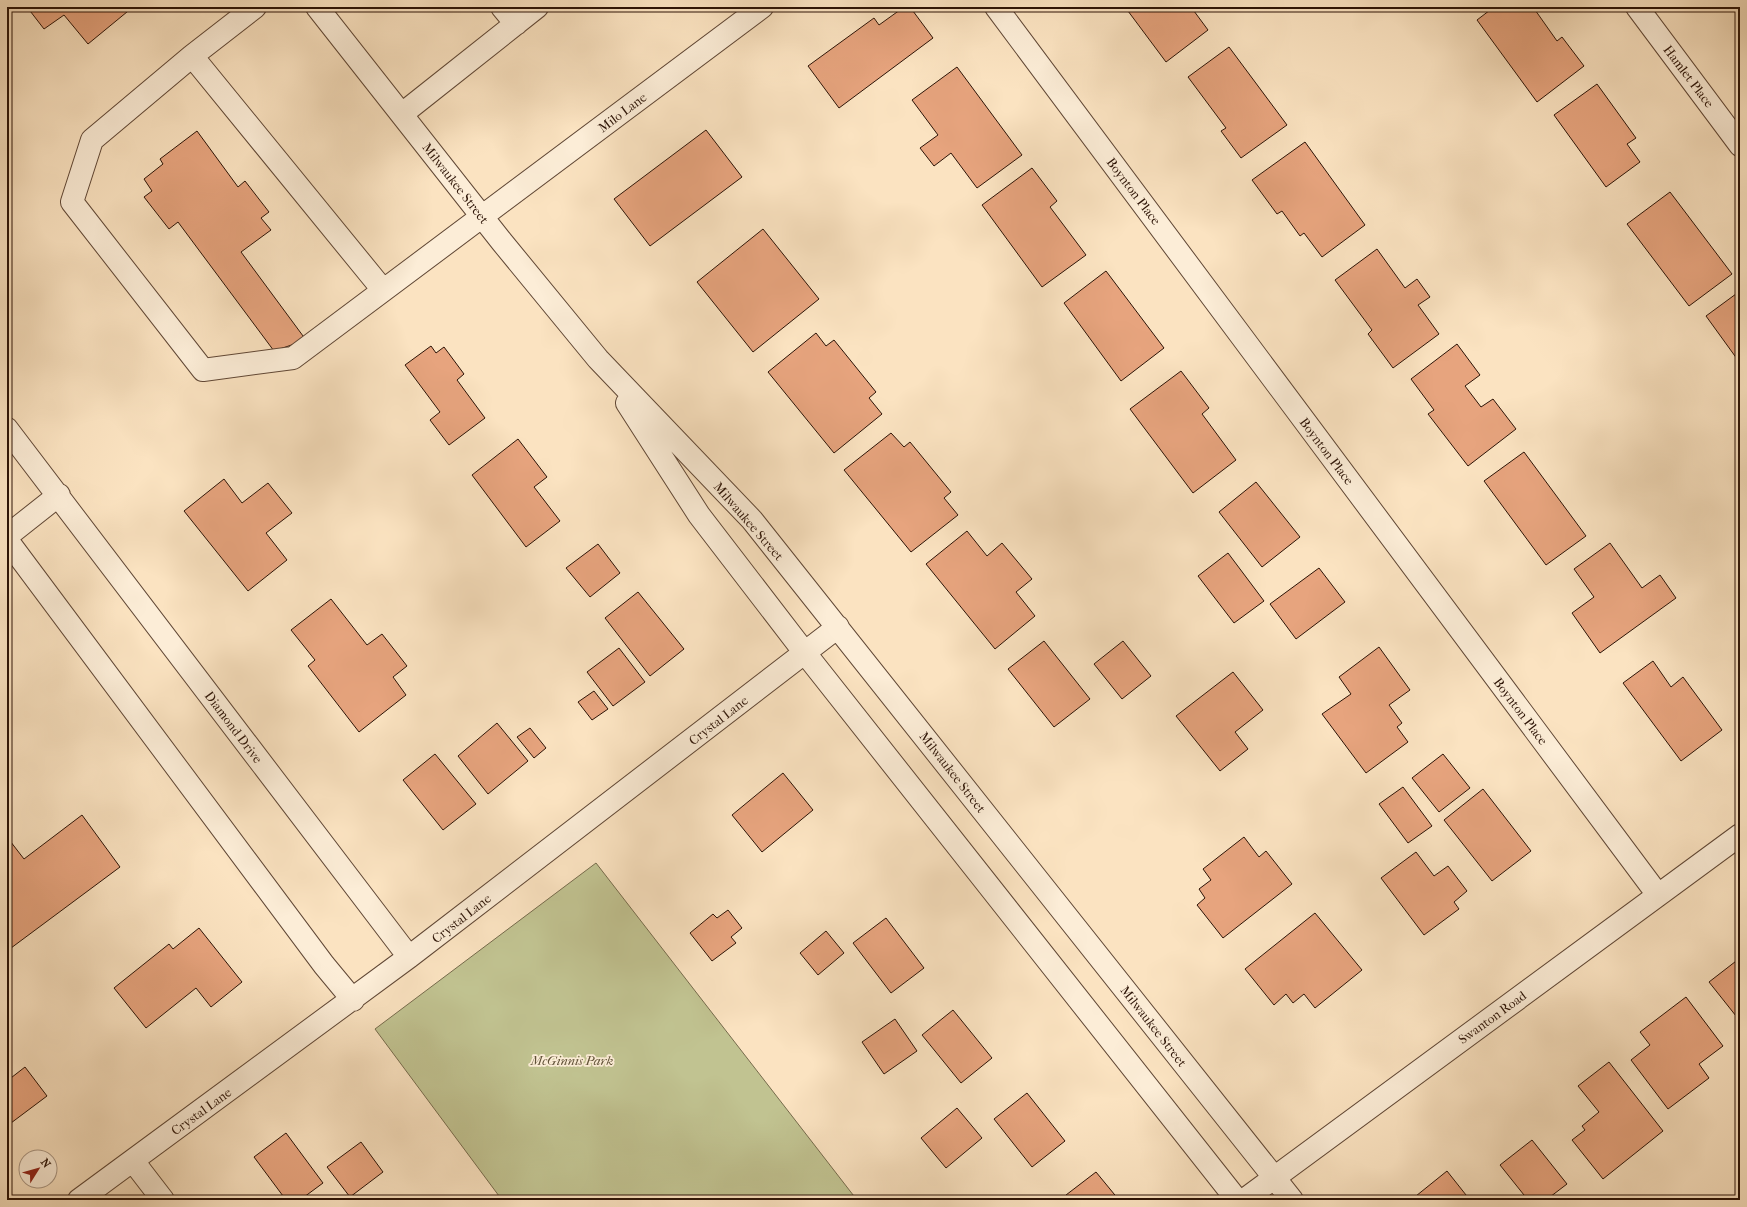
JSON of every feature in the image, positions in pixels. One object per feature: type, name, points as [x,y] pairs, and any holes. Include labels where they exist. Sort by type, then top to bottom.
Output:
[{"type":"street","points":[[255,7],[192,56],[383,290]]},
{"type":"street","name":"Milwaukee Street","points":[[316,7],[482,217],[598,358],[752,520],[1292,1200]]},
{"type":"street","points":[[502,7],[516,24]]},
{"type":"street","points":[[402,114],[537,7]]},
{"type":"street","name":"Milo Lane","points":[[192,56],[92,140],[72,202],[203,370],[293,358],[762,7]]},
{"type":"street","name":"Boynton Place","points":[[996,7],[1658,895]]},
{"type":"street","name":"Hamlet Place","points":[[1637,7],[1740,145]]},
{"type":"street","name":"Milwaukee Street","points":[[598,358],[699,515],[805,653],[1237,1200]]},
{"type":"street","name":"Diamond Drive","points":[[7,429],[59,495],[409,957]]},
{"type":"street","points":[[7,536],[59,495]]},
{"type":"street","points":[[7,540],[324,965],[353,1000]]},
{"type":"street","name":"Crystal Lane","points":[[79,1200],[353,1000],[838,627]]},
{"type":"street","name":"Swanton Road","points":[[1244,1200],[1740,834]]},
{"type":"street","points":[[133,1161],[163,1200]]},
{"type":"green space","name":"McGinnis Park","points":[[596,863],[857,1200],[502,1200],[375,1029]]},
{"type":"building","points":[[27,7],[133,7],[88,44],[64,15],[44,29]]},
{"type":"building","points":[[904,7],[910,7],[933,38],[839,108],[808,66],[874,18],[879,25]]},
{"type":"building","points":[[1125,7],[1191,7],[1208,30],[1166,62]]},
{"type":"building","points":[[1494,7],[1533,7],[1557,41],[1562,37],[1584,66],[1537,102],[1477,20]]},
{"type":"building","points":[[1229,47],[1287,125],[1241,158],[1221,131],[1226,128],[1188,77]]},
{"type":"building","points":[[957,67],[1022,155],[977,188],[951,153],[934,166],[920,148],[938,135],[912,100]]},
{"type":"building","points":[[1597,84],[1636,138],[1627,144],[1640,162],[1606,187],[1554,115]]},
{"type":"building","points":[[706,130],[742,177],[650,246],[614,199]]},
{"type":"building","points":[[197,131],[238,187],[245,181],[269,212],[261,218],[271,230],[241,252],[306,340],[274,351],[178,222],[169,229],[144,197],[152,191],[144,179],[163,164],[160,159]]},
{"type":"building","points":[[1305,142],[1365,225],[1322,257],[1304,233],[1300,236],[1282,211],[1277,214],[1252,180]]},
{"type":"building","points":[[1032,168],[1057,201],[1050,207],[1086,255],[1042,287],[982,205]]},
{"type":"building","points":[[1670,192],[1732,274],[1689,306],[1627,224]]},
{"type":"building","points":[[763,229],[819,299],[753,352],[697,282]]},
{"type":"building","points":[[1377,249],[1405,288],[1417,279],[1430,297],[1418,305],[1439,334],[1393,368],[1368,334],[1372,330],[1335,280]]},
{"type":"building","points":[[1106,271],[1164,348],[1121,381],[1064,303]]},
{"type":"building","points":[[1740,291],[1740,363],[1706,316]]},
{"type":"building","points":[[816,333],[826,346],[834,340],[876,392],[869,398],[882,414],[834,453],[768,372]]},
{"type":"building","points":[[1457,344],[1480,375],[1465,386],[1481,407],[1493,399],[1516,429],[1468,466],[1428,414],[1434,410],[1411,379]]},
{"type":"building","points":[[431,346],[436,353],[444,347],[464,374],[457,380],[485,418],[449,445],[430,420],[440,412],[405,365]]},
{"type":"building","points":[[1181,371],[1209,408],[1202,414],[1236,460],[1193,493],[1130,409]]},
{"type":"building","points":[[891,433],[904,447],[910,442],[951,492],[944,498],[958,515],[911,552],[844,470]]},
{"type":"building","points":[[518,439],[547,477],[534,487],[560,521],[526,547],[472,475]]},
{"type":"building","points":[[1524,452],[1586,536],[1546,565],[1484,481]]},
{"type":"building","points":[[224,479],[242,503],[268,483],[292,513],[266,533],[287,560],[248,591],[184,511]]},
{"type":"building","points":[[1256,482],[1300,537],[1262,567],[1219,512]]},
{"type":"building","points":[[967,531],[987,556],[1002,543],[1032,579],[1016,592],[1035,616],[995,649],[926,564]]},
{"type":"building","points":[[1610,543],[1642,588],[1660,575],[1676,598],[1600,653],[1572,613],[1594,597],[1574,569]]},
{"type":"building","points":[[598,544],[620,573],[590,597],[566,568]]},
{"type":"building","points":[[1228,553],[1264,601],[1234,623],[1198,576]]},
{"type":"building","points":[[1319,568],[1345,602],[1296,639],[1270,604]]},
{"type":"building","points":[[638,592],[684,649],[650,676],[605,618]]},
{"type":"building","points":[[331,599],[367,645],[382,634],[407,666],[393,677],[406,695],[359,732],[308,666],[315,660],[291,630]]},
{"type":"building","points":[[1044,641],[1090,699],[1054,727],[1008,669]]},
{"type":"building","points":[[1123,641],[1151,676],[1122,699],[1094,664]]},
{"type":"building","points":[[1379,647],[1410,690],[1389,705],[1402,723],[1397,727],[1408,742],[1366,773],[1322,714],[1351,694],[1339,677]]},
{"type":"building","points":[[619,648],[645,682],[613,706],[587,672]]},
{"type":"building","points":[[1653,661],[1671,687],[1683,677],[1722,730],[1681,761],[1623,683]]},
{"type":"building","points":[[1233,672],[1263,710],[1235,732],[1248,749],[1220,771],[1176,716]]},
{"type":"building","points":[[594,691],[608,709],[592,720],[578,702]]},
{"type":"building","points":[[497,723],[528,761],[488,794],[458,756]]},
{"type":"building","points":[[530,728],[546,748],[534,758],[517,737]]},
{"type":"building","points":[[435,754],[476,804],[443,830],[403,780]]},
{"type":"building","points":[[1443,754],[1470,788],[1439,812],[1412,778]]},
{"type":"building","points":[[783,773],[813,810],[762,852],[732,815]]},
{"type":"building","points":[[1403,787],[1432,826],[1408,843],[1379,804]]},
{"type":"building","points":[[1483,789],[1531,851],[1492,881],[1444,820]]},
{"type":"building","points":[[82,815],[120,867],[7,951],[7,837],[24,859]]},
{"type":"building","points":[[1244,837],[1259,857],[1266,851],[1292,884],[1223,938],[1197,905],[1205,898],[1199,889],[1211,880],[1203,869]]},
{"type":"building","points":[[1416,852],[1434,876],[1448,866],[1467,891],[1454,902],[1459,909],[1424,935],[1381,878]]},
{"type":"building","points":[[728,910],[742,928],[731,937],[736,943],[712,961],[690,933],[713,914],[717,918]]},
{"type":"building","points":[[1315,913],[1362,970],[1315,1008],[1304,994],[1293,1003],[1286,994],[1274,1005],[1245,969]]},
{"type":"building","points":[[886,918],[924,968],[891,993],[853,943]]},
{"type":"building","points":[[199,928],[242,982],[211,1007],[196,988],[146,1028],[114,988],[169,944],[173,949]]},
{"type":"building","points":[[826,931],[844,953],[818,975],[800,953]]},
{"type":"building","points":[[1740,958],[1740,1021],[1709,982]]},
{"type":"building","points":[[1686,997],[1723,1046],[1699,1064],[1709,1078],[1668,1109],[1631,1060],[1650,1045],[1640,1032]]},
{"type":"building","points":[[953,1010],[992,1058],[961,1083],[922,1035]]},
{"type":"building","points":[[895,1019],[917,1051],[884,1074],[862,1042]]},
{"type":"building","points":[[1609,1062],[1663,1131],[1603,1179],[1572,1140],[1585,1130],[1582,1126],[1599,1112],[1578,1086]]},
{"type":"building","points":[[25,1067],[47,1096],[7,1126],[7,1081]]},
{"type":"building","points":[[1027,1093],[1065,1141],[1032,1167],[994,1119]]},
{"type":"building","points":[[957,1108],[982,1138],[946,1168],[921,1138]]},
{"type":"building","points":[[286,1133],[323,1183],[300,1200],[286,1200],[254,1157]]},
{"type":"building","points":[[1532,1140],[1567,1184],[1546,1200],[1528,1200],[1500,1165]]},
{"type":"building","points":[[361,1142],[383,1172],[350,1197],[327,1167]]},
{"type":"building","points":[[1447,1171],[1470,1200],[1411,1200]]},
{"type":"building","points":[[1096,1172],[1119,1200],[1069,1200],[1066,1195]]}]
